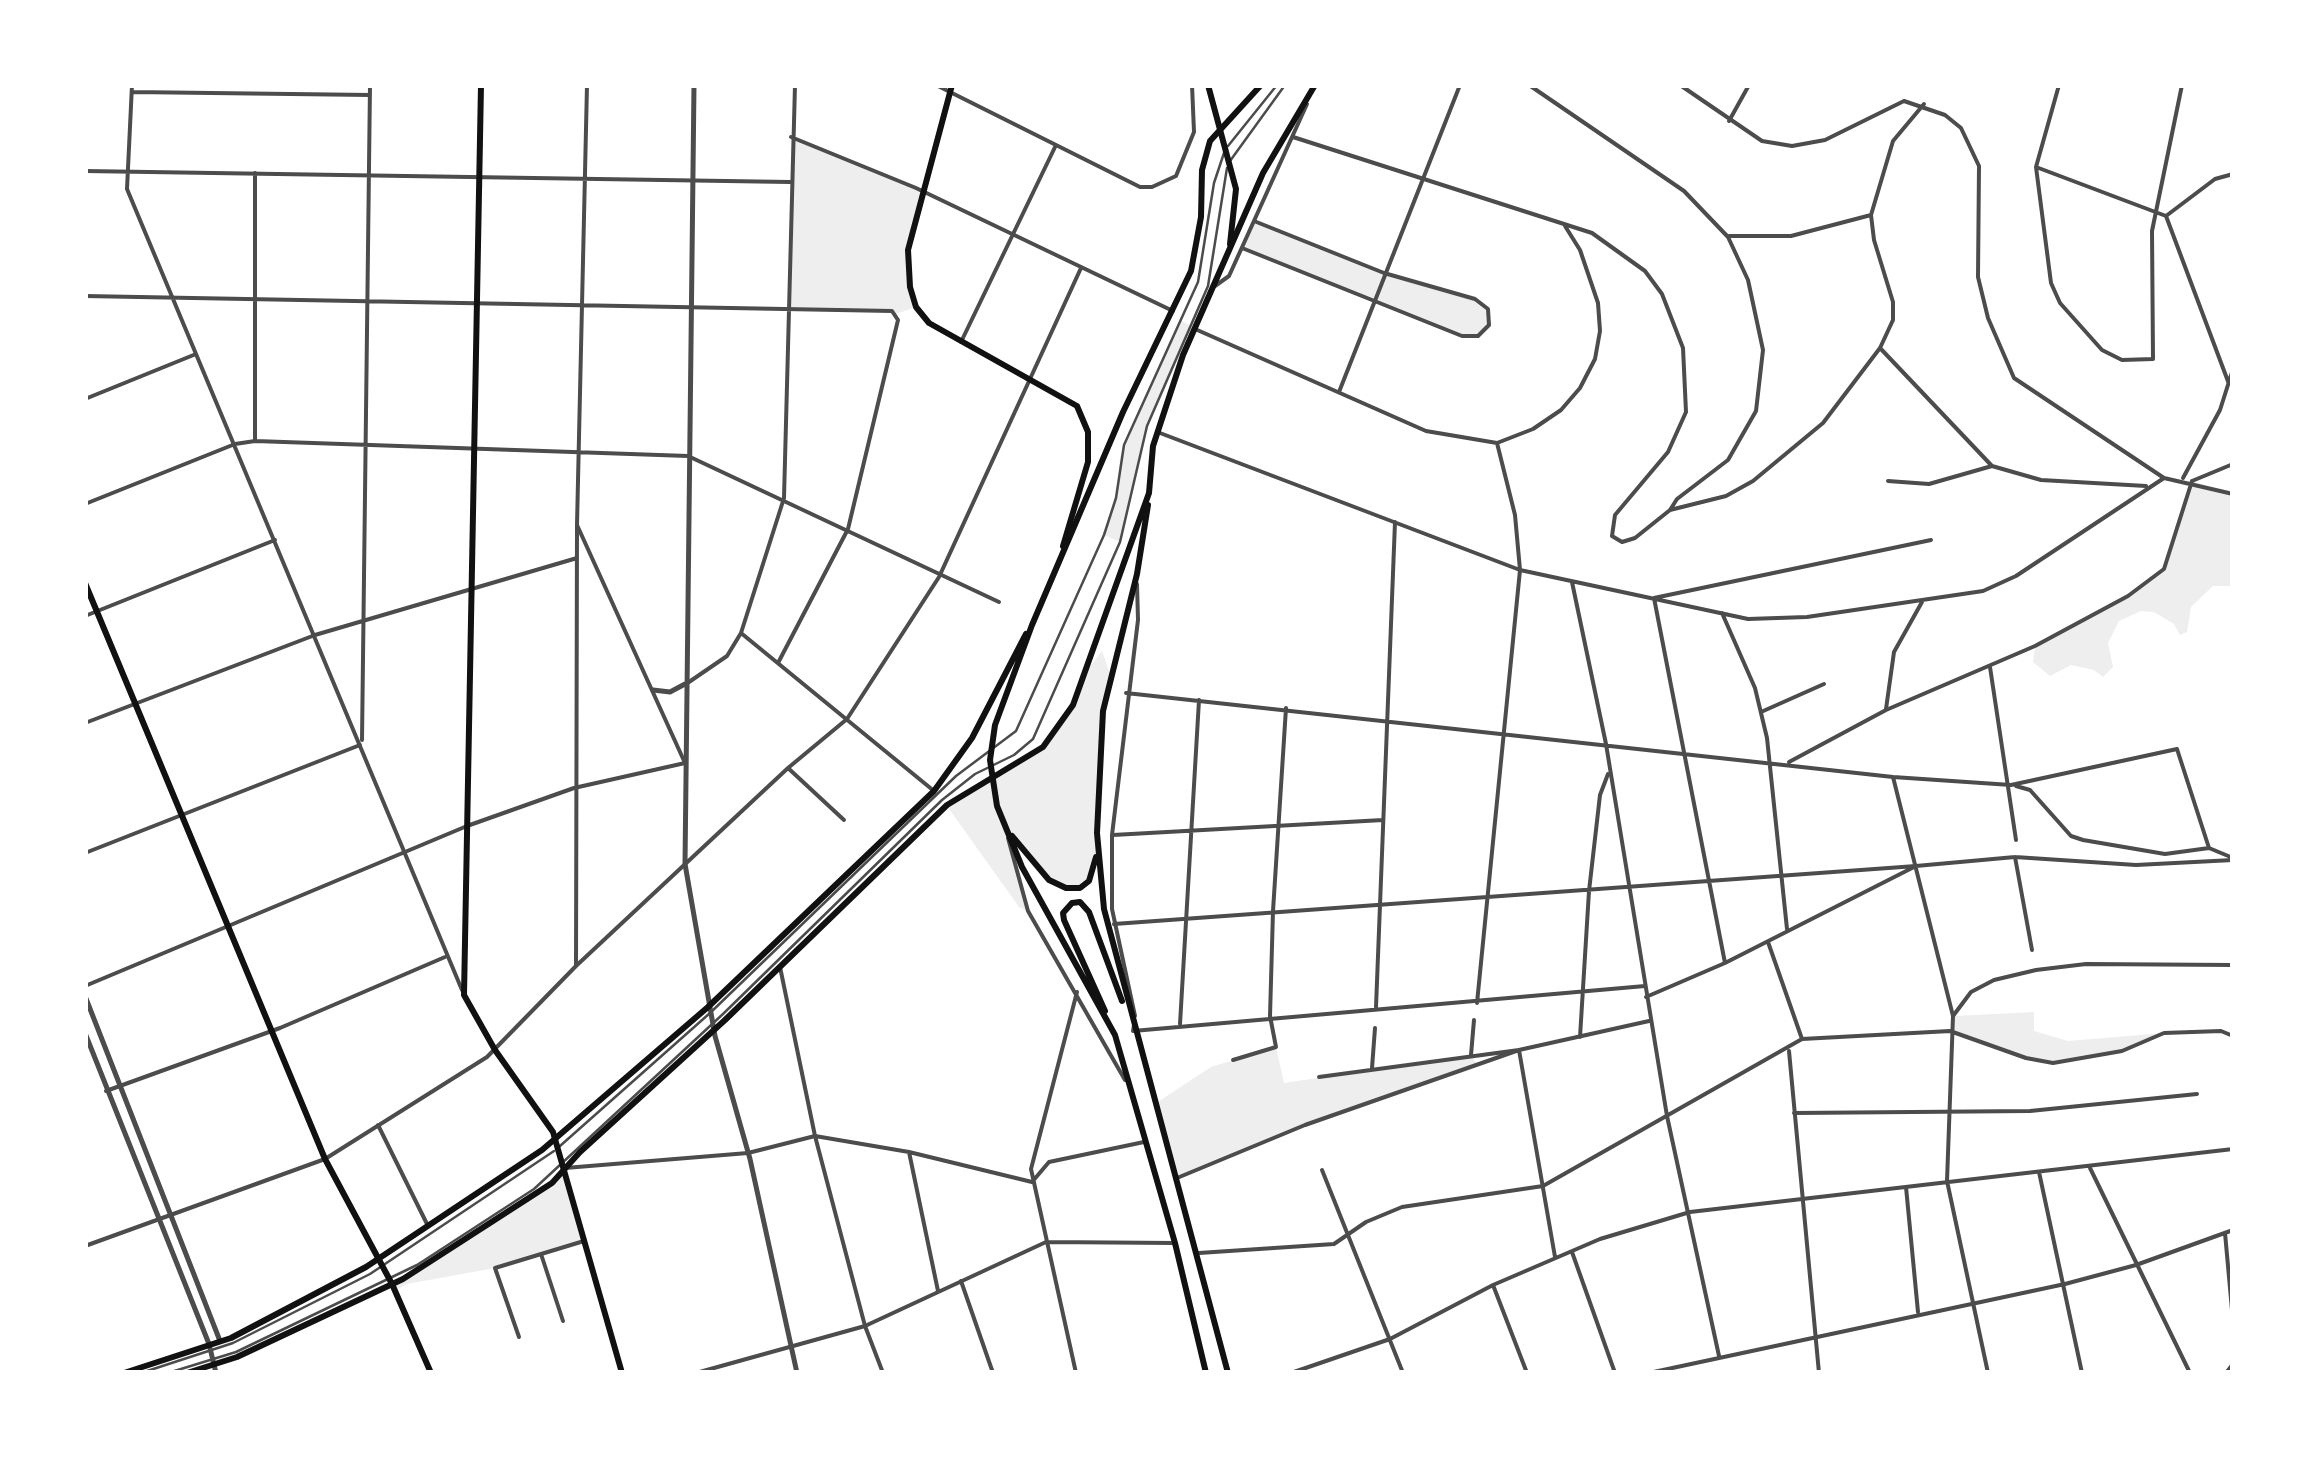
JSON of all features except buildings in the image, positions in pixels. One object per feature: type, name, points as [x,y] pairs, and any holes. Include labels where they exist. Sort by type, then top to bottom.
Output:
[{"type":"main road","points":[[481,85],[464,995],[495,1050],[556,1138],[622,1373]]},
{"type":"main road","points":[[1208,85],[1234,174],[1235,231]]},
{"type":"main road","points":[[124,1373],[210,1347],[378,1264],[556,1138],[709,1010],[934,791],[972,738],[1032,624],[1123,412],[1174,311],[1196,256],[1207,147],[1221,125],[1260,85]]},
{"type":"main road","points":[[951,88],[908,250],[907,271],[916,307],[929,322],[1076,406],[1090,439],[1088,462],[1058,562]]},
{"type":"main road","points":[[1005,827],[1049,880],[1073,890],[1092,876],[1098,768],[1110,674],[1137,574],[1158,432],[1235,231],[1292,120],[1314,88]]},
{"type":"main road","points":[[188,1373],[390,1281],[552,1184],[563,1166],[780,968],[948,806],[1054,736],[1087,670],[1150,493]]},
{"type":"main road","points":[[85,583],[326,1159],[390,1281],[431,1373]]},
{"type":"main road","points":[[1032,624],[1002,701],[991,746],[997,806],[1035,895],[1115,1035]]},
{"type":"main road","points":[[1097,833],[1104,909],[1133,1030],[1199,1253],[1228,1373]]},
{"type":"main road","points":[[1133,1030],[1090,912],[1080,902],[1072,902],[1063,913],[1064,920],[1115,1035],[1175,1242],[1206,1373]]},
{"type":"street","points":[[132,85],[127,189],[406,851],[445,958],[464,995]]},
{"type":"street","points":[[362,745],[370,85]]},
{"type":"street","points":[[576,966],[574,788],[586,85]]},
{"type":"street","points":[[694,85],[684,864],[709,1010],[748,1153],[797,1373]]},
{"type":"street","points":[[653,690],[670,692],[727,656],[741,633],[784,498],[795,85]]},
{"type":"street","points":[[936,85],[951,88],[1140,186],[1162,186],[1176,176],[1194,132],[1192,85]]},
{"type":"street","points":[[1339,392],[1460,85]]},
{"type":"street","points":[[1293,138],[1592,233],[1645,271],[1662,294],[1683,348],[1686,412],[1668,452],[1615,515],[1612,536],[1622,542],[1635,538],[1670,510],[1676,499],[1728,460],[1756,411],[1764,350],[1759,314],[1728,236],[1684,191],[1530,85]]},
{"type":"street","points":[[1680,85],[1762,142],[1810,146],[1904,100],[1924,104],[1961,128],[1979,166],[1978,276],[2004,363],[2014,378],[2164,478],[2233,494]]},
{"type":"street","points":[[1730,121],[1749,85]]},
{"type":"street","points":[[2059,85],[2036,167],[2051,283],[2060,303],[2102,350],[2122,360],[2154,359],[2152,231],[2182,85]]},
{"type":"street","points":[[1214,287],[1229,276],[1314,88]]},
{"type":"street","points":[[132,92],[370,95]]},
{"type":"street","points":[[1670,510],[1726,496],[1752,481],[1823,423],[1880,348],[1894,320],[1894,302],[1874,240],[1871,215],[1892,142],[1924,104]]},
{"type":"street","points":[[791,137],[924,192],[1174,311]]},
{"type":"street","points":[[961,342],[1056,145]]},
{"type":"street","points":[[2036,167],[2166,216],[2229,384]]},
{"type":"street","points":[[85,171],[790,182]]},
{"type":"street","points":[[255,174],[255,441]]},
{"type":"street","points":[[2166,216],[2214,179],[2233,174]]},
{"type":"street","points":[[1728,236],[1790,236],[1871,215]]},
{"type":"street","points":[[1242,248],[1470,338],[1489,324],[1488,309],[1475,299],[1384,273],[1254,221]]},
{"type":"street","points":[[1195,329],[1426,431],[1498,443],[1562,410],[1580,388],[1594,360],[1600,331],[1598,304],[1580,250],[1564,225]]},
{"type":"street","points":[[85,1246],[326,1159],[495,1050],[576,966],[684,864],[788,768],[847,720],[939,578],[1081,268]]},
{"type":"street","points":[[85,296],[692,310],[884,309],[896,314],[848,529],[778,663]]},
{"type":"street","points":[[1880,348],[1992,466],[2041,480],[2146,486]]},
{"type":"street","points":[[85,399],[196,354]]},
{"type":"street","points":[[2182,480],[2220,410],[2233,369]]},
{"type":"street","points":[[1158,432],[1520,570],[1772,620],[1983,591],[2016,576],[2128,504],[2146,486],[2164,478]]},
{"type":"street","points":[[85,504],[235,444],[255,441],[688,456],[848,529],[939,578],[1000,602]]},
{"type":"street","points":[[1477,1003],[1520,570],[1515,516],[1498,443]]},
{"type":"street","points":[[1789,762],[1886,710],[2090,618],[2164,569],[2192,482],[2233,464]]},
{"type":"street","points":[[1888,481],[1903,486],[1928,484],[1992,466]]},
{"type":"street","points":[[1376,1008],[1395,522]]},
{"type":"street","points":[[577,526],[684,763]]},
{"type":"street","points":[[85,616],[275,540]]},
{"type":"street","points":[[1654,598],[1931,540]]},
{"type":"street","points":[[85,724],[316,635],[577,558]]},
{"type":"street","points":[[1137,574],[1138,620],[1126,692],[1112,835],[1114,924],[1134,1008],[1133,1030],[1645,986]]},
{"type":"street","points":[[1572,582],[1606,744],[1667,1116],[1720,1356]]},
{"type":"street","points":[[1654,598],[1725,964]]},
{"type":"street","points":[[1886,710],[1894,652],[1922,602]]},
{"type":"street","points":[[1722,613],[1760,712],[1788,930]]},
{"type":"street","points":[[741,633],[934,791]]},
{"type":"street","points":[[1990,666],[2011,785],[2016,840]]},
{"type":"street","points":[[1760,712],[1824,684]]},
{"type":"street","points":[[1126,692],[1682,754],[1789,762],[1894,777],[2011,785],[2030,790],[2071,836],[2151,853],[2209,848],[2233,859]]},
{"type":"street","points":[[1180,1024],[1199,700]]},
{"type":"street","points":[[1233,1060],[1276,1047],[1270,1016],[1273,910],[1286,708]]},
{"type":"street","points":[[85,853],[362,745]]},
{"type":"street","points":[[2011,785],[2179,750],[2209,848]]},
{"type":"street","points":[[85,986],[467,826],[574,788],[684,763]]},
{"type":"street","points":[[788,768],[844,820]]},
{"type":"street","points":[[1580,1036],[1589,891],[1600,796],[1610,772]]},
{"type":"street","points":[[1894,777],[1953,1016]]},
{"type":"street","points":[[1112,835],[1383,820]]},
{"type":"street","points":[[1005,827],[1023,898],[1129,1088]]},
{"type":"street","points":[[1114,924],[2015,857],[2136,866],[2233,859]]},
{"type":"street","points":[[2015,857],[2032,950]]},
{"type":"street","points":[[1646,997],[1725,964],[1916,866]]},
{"type":"street","points":[[1768,942],[1802,1039]]},
{"type":"street","points":[[106,1091],[273,1030],[445,958]]},
{"type":"street","points":[[1988,1373],[1947,1181],[1953,1016],[1971,992],[1994,980],[2036,970],[2103,964],[2233,965]]},
{"type":"street","points":[[780,968],[815,1136],[865,1326],[883,1373]]},
{"type":"street","points":[[1076,1373],[1032,1182],[1033,1158],[1077,992]]},
{"type":"street","points":[[85,996],[220,1341]]},
{"type":"street","points":[[1472,1055],[1474,1020]]},
{"type":"street","points":[[1177,1178],[1305,1125],[1519,1050],[1651,1020]]},
{"type":"street","points":[[1372,1068],[1375,1028]]},
{"type":"street","points":[[1199,1253],[1325,1246],[1402,1206],[1544,1186],[1789,1051],[1802,1039],[1950,1030],[2026,1058],[2053,1063],[2122,1051],[2164,1033],[2221,1031],[2233,1036]]},
{"type":"street","points":[[85,1034],[210,1347],[216,1373]]},
{"type":"street","points":[[1318,1077],[1519,1050]]},
{"type":"street","points":[[1519,1050],[1556,1259]]},
{"type":"street","points":[[1789,1051],[1819,1373]]},
{"type":"street","points":[[1794,1112],[2045,1110],[2197,1094]]},
{"type":"street","points":[[378,1125],[428,1227]]},
{"type":"street","points":[[563,1166],[748,1153],[815,1136],[909,1152],[1032,1182]]},
{"type":"street","points":[[1032,1182],[1049,1162],[1144,1142]]},
{"type":"street","points":[[1291,1373],[1390,1340],[1493,1284],[1600,1239],[1690,1212],[2233,1149]]},
{"type":"street","points":[[909,1152],[938,1292]]},
{"type":"street","points":[[2090,1168],[2190,1373]]},
{"type":"street","points":[[1322,1170],[1403,1373]]},
{"type":"street","points":[[2039,1171],[2082,1373]]},
{"type":"street","points":[[1906,1187],[1918,1314]]},
{"type":"street","points":[[1649,1373],[2065,1284],[2136,1265],[2233,1230]]},
{"type":"street","points":[[2224,1233],[2233,1321]]},
{"type":"street","points":[[519,1337],[495,1268],[584,1241]]},
{"type":"street","points":[[696,1373],[865,1326],[1046,1242],[1175,1242]]},
{"type":"street","points":[[1572,1252],[1615,1373]]},
{"type":"street","points":[[542,1254],[563,1321]]},
{"type":"street","points":[[961,1281],[992,1373]]},
{"type":"street","points":[[1493,1284],[1527,1373]]},
{"type":"street","points":[[2226,1373],[2233,1364]]},
{"type":"lane","points":[[142,1373],[210,1347],[233,1343],[378,1264],[558,1148],[956,776],[1016,731],[1104,535],[1116,498],[1124,445],[1198,282],[1224,151],[1277,85]]},
{"type":"lane","points":[[713,1027],[942,800],[975,774],[1023,749],[1040,729],[1120,542],[1146,426],[1208,286],[1226,172],[1244,136],[1285,85]]},
{"type":"lane","points":[[168,1373],[213,1361]]},
{"type":"shaded area","points":[[791,137],[924,192],[908,251],[907,271],[916,307],[896,314],[884,309],[789,308]]},
{"type":"shaded area","points":[[1254,221],[1384,273],[1483,303],[1490,317],[1485,332],[1470,338],[1242,248]]},
{"type":"shaded area","points":[[1180,320],[1191,326],[1147,426],[1120,542],[1104,535],[1118,487],[1120,457]]},
{"type":"shaded area","points":[[2192,481],[2233,494],[2233,586],[2213,586],[2191,607],[2187,632],[2180,635],[2174,624],[2154,612],[2141,611],[2119,621],[2108,643],[2113,667],[2103,677],[2094,670],[2071,665],[2050,676],[2033,662],[2035,646],[2128,596],[2164,569]]},
{"type":"shaded area","points":[[1102,651],[1110,674],[1103,711],[1095,866],[1084,886],[1057,885],[1006,830],[1028,911],[1019,907],[947,806],[1031,756],[1054,736],[1087,670]]},
{"type":"shaded area","points":[[2034,1012],[2034,1031],[2068,1041],[2164,1033],[2122,1051],[2053,1063],[2026,1058],[1950,1031],[1953,1016]]},
{"type":"shaded area","points":[[1276,1047],[1284,1083],[1471,1055],[1478,1066],[1305,1125],[1177,1178],[1153,1105],[1211,1067]]},
{"type":"shaded area","points":[[564,1169],[584,1241],[495,1268],[407,1284],[394,1291],[392,1284],[552,1184]]}]
